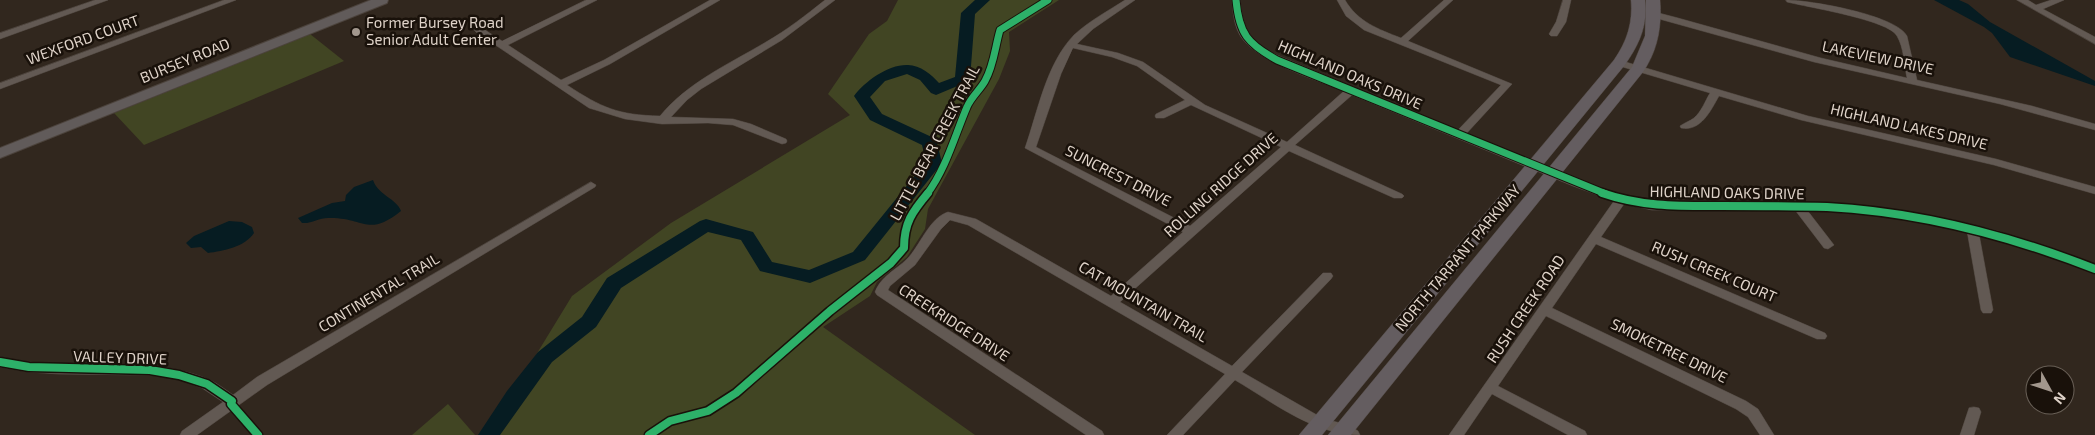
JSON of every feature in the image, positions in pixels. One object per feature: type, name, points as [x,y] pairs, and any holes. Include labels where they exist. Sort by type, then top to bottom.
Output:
[{"type":"main road","name":"NORTH TARRANT PARKWAY","points":[[1333,432],[1543,170],[1621,61],[1638,27],[1638,0]]},
{"type":"main road","name":"NORTH TARRANT PARKWAY","points":[[1543,170],[1640,66],[1652,37],[1655,15],[1653,0]]},
{"type":"street","points":[[0,36],[104,0]]},
{"type":"street","name":"WEXFORD COURT","points":[[0,86],[232,0]]},
{"type":"street","name":"BURSEY ROAD","points":[[0,153],[382,0]]},
{"type":"street","points":[[502,45],[593,0]]},
{"type":"street","points":[[561,84],[607,62],[716,0]]},
{"type":"street","points":[[662,121],[669,110],[690,93],[797,26],[831,0]]},
{"type":"street","points":[[1071,45],[1082,34],[1131,0]]},
{"type":"street","name":"HIGHLAND OAKS DRIVE","points":[[1236,0],[1240,30],[1254,46],[1277,60],[1543,170],[1621,200],[1652,206],[1798,208],[1888,213],[1972,228],[2008,238],[2095,269]]},
{"type":"street","points":[[1341,0],[1345,8],[1356,20],[1367,28],[1507,84],[1459,135]]},
{"type":"street","points":[[1401,43],[1449,0]]},
{"type":"street","points":[[1554,34],[1561,22],[1568,0]]},
{"type":"street","points":[[1790,0],[1878,20],[1896,28],[1901,34],[1912,80]]},
{"type":"street","points":[[2021,0],[2095,41]]},
{"type":"street","points":[[2036,8],[2060,0]]},
{"type":"street","name":"LAKEVIEW DRIVE","points":[[1655,15],[1781,51],[2026,106],[2095,127]]},
{"type":"street","points":[[474,20],[474,24],[479,30],[607,112],[629,118],[662,121],[724,121],[741,124],[782,141]]},
{"type":"street","points":[[1071,45],[1115,55],[1140,64],[1190,101],[1398,196]]},
{"type":"street","name":"SUNCREST DRIVE","points":[[1071,45],[1059,70],[1030,148],[1192,232]]},
{"type":"street","name":"HIGHLAND LAKES DRIVE","points":[[1621,61],[1715,93],[1839,127],[1996,162],[2095,191]]},
{"type":"street","name":"ROLLING RIDGE DRIVE","points":[[1112,302],[1350,90]]},
{"type":"street","points":[[1685,126],[1694,125],[1699,121],[1715,93]]},
{"type":"street","points":[[1160,116],[1190,101]]},
{"type":"street","name":"CONTINENTAL TRAIL","points":[[188,435],[232,401],[591,185]]},
{"type":"street","name":"RUSH CREEK ROAD","points":[[1456,435],[1491,388],[1621,200]]},
{"type":"street","points":[[1798,208],[1828,245]]},
{"type":"street","name":"CAT MOUNTAIN TRAIL","points":[[948,216],[958,217],[983,228],[1333,432]]},
{"type":"street","name":"CREEKRIDGE DRIVE","points":[[948,216],[938,222],[912,260],[887,282],[881,292],[1097,435]]},
{"type":"street","points":[[1972,228],[1987,310]]},
{"type":"street","name":"RUSH CREEK COURT","points":[[1594,238],[1821,336]]},
{"type":"street","points":[[1174,435],[1327,276]]},
{"type":"street","name":"SMOKETREE DRIVE","points":[[1545,310],[1741,405],[1752,413],[1767,435]]},
{"type":"street","name":"VALLEY DRIVE","points":[[0,362],[38,370],[119,369],[170,372],[206,382],[232,401]]},
{"type":"street","points":[[1491,388],[1580,435]]},
{"type":"street","points":[[1967,435],[1974,412]]},
{"type":"green space","points":[[898,0],[1059,0],[1009,32],[1010,51],[999,79],[928,209],[925,229],[907,257],[877,282],[870,296],[823,327],[975,435],[487,435],[572,296],[671,223],[850,115],[828,94],[869,34],[887,21]]},
{"type":"green space","points":[[310,34],[344,61],[144,145],[114,113]]},
{"type":"green space","points":[[448,404],[475,435],[412,435]]},
{"type":"water","points":[[1934,0],[1959,0],[1968,4],[1990,22],[2095,81],[2095,86],[2010,57],[1992,33],[1984,27]]},
{"type":"water","points":[[373,180],[375,185],[396,203],[401,211],[390,219],[373,225],[328,218],[302,223],[298,218],[332,203],[345,201],[346,195],[354,187]]},
{"type":"water","points":[[229,221],[242,222],[252,227],[254,233],[239,245],[208,253],[201,247],[191,248],[186,243],[194,236]]},
{"type":"waterway","points":[[489,435],[514,397],[545,357],[589,322],[614,283],[706,225],[747,236],[766,267],[810,277],[859,256],[934,163],[930,142],[876,117],[862,96],[880,78],[908,69],[925,77],[936,90],[962,79],[968,13],[983,0]]},
{"type":"cycle path","name":"LITTLE BEAR CREEK TRAIL","points":[[649,435],[670,421],[708,411],[736,393],[830,311],[891,263],[904,248],[904,229],[915,209],[929,192],[954,142],[968,104],[985,81],[996,54],[996,43],[1000,30],[1048,0]]},
{"type":"cycle path","points":[[1236,0],[1239,22],[1246,37],[1258,49],[1277,60],[1577,184],[1621,200],[1652,206],[1792,206],[1897,213],[1953,223],[1994,234],[2095,269]]},
{"type":"cycle path","points":[[0,362],[29,367],[150,370],[179,375],[207,384],[232,401],[231,404],[258,435]]},
{"type":"place","name":"Former Bursey Road Senior Adult Center","points":[[356,32]]}]
